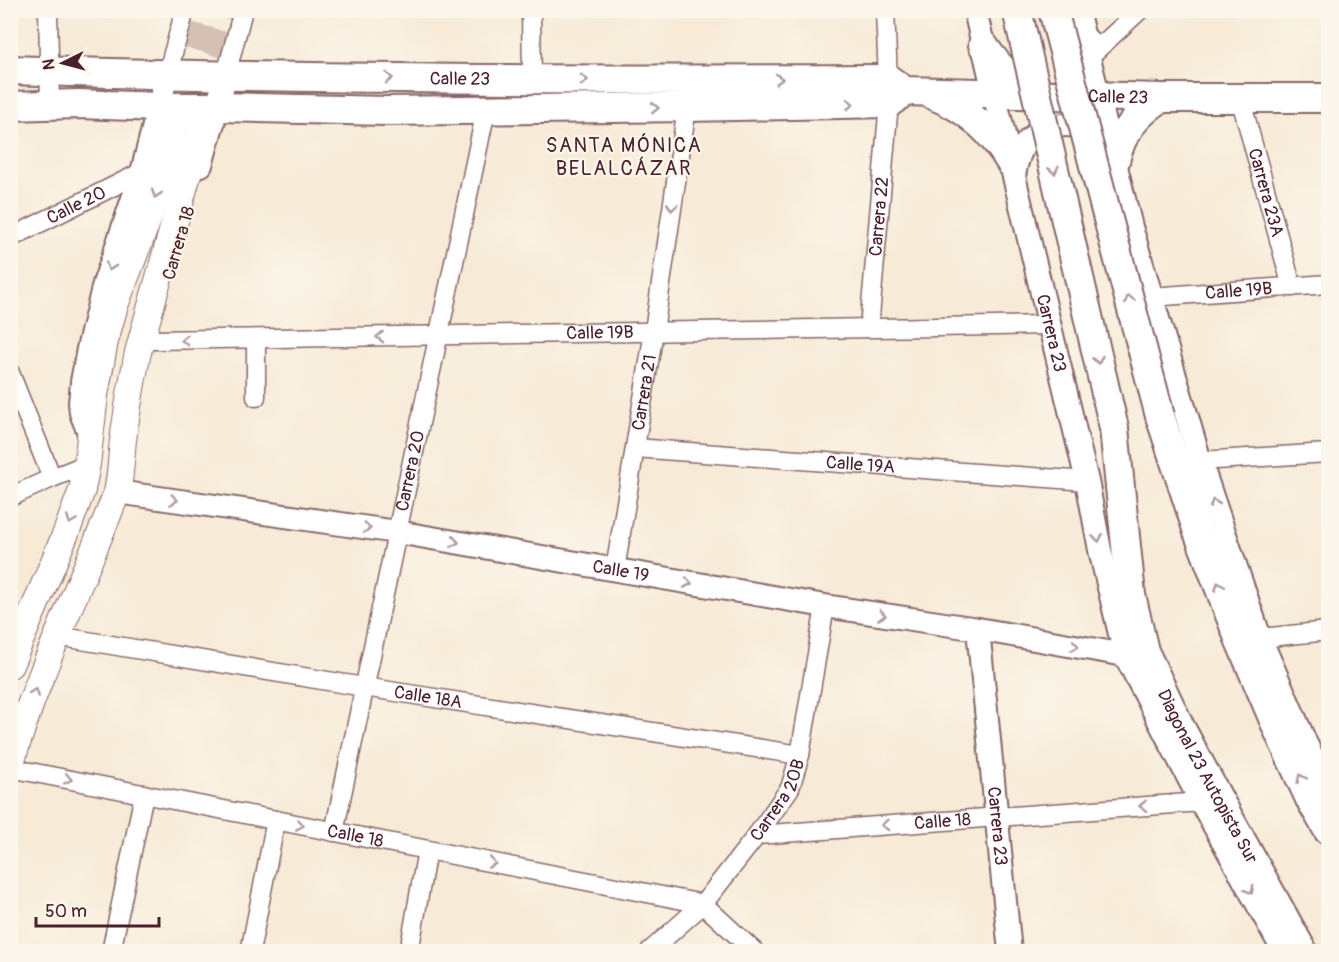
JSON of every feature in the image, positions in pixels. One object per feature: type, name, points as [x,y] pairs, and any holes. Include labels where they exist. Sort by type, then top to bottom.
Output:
[{"type":"main road","name":"Diagonal 23 Autopista Sur","points":[[1017,10],[1114,428],[1135,653],[1179,725],[1214,790],[1286,951]]},
{"type":"main road","points":[[1053,10],[1160,416],[1198,532],[1250,639],[1279,732],[1310,799],[1329,830]]},
{"type":"main road","points":[[983,45],[1001,69],[1030,94]]},
{"type":"main road","points":[[1062,95],[1077,77],[1087,50]]},
{"type":"main road","name":"Calle 23","points":[[10,70],[167,75],[532,80],[1161,98],[1329,98]]},
{"type":"main road","points":[[330,77],[364,111]]},
{"type":"main road","name":"Calle 23","points":[[10,106],[79,104],[186,123],[364,111],[687,107],[902,91]]},
{"type":"main road","points":[[902,91],[957,107],[985,128],[1002,148],[1012,170]]},
{"type":"main road","points":[[1114,157],[1126,130],[1138,116],[1161,98]]},
{"type":"main road","name":"Carrera 18","points":[[10,665],[82,490],[100,366],[115,305],[186,123]]},
{"type":"main road","name":"Carrera 18","points":[[10,767],[21,729],[118,484],[132,380],[186,123]]},
{"type":"street","points":[[48,10],[50,105]]},
{"type":"street","name":"Carrera 18","points":[[118,484],[132,440],[152,340],[186,123],[167,75],[185,10]]},
{"type":"street","name":"Carrera 18","points":[[90,435],[81,413],[80,404],[88,349],[104,284],[142,172],[226,75],[243,10]]},
{"type":"street","points":[[531,10],[532,80]]},
{"type":"street","name":"Carrera 22","points":[[869,328],[902,91],[885,10]]},
{"type":"street","name":"Carrera 23","points":[[975,10],[1087,481],[1100,550],[1135,653],[1201,802],[1286,951]]},
{"type":"street","points":[[1077,10],[1151,297],[1250,639],[1329,789]]},
{"type":"street","points":[[1087,50],[1140,10]]},
{"type":"street","name":"Carrera 23A","points":[[1240,97],[1292,287]]},
{"type":"street","name":"Carrera 21","points":[[615,570],[654,331],[687,107]]},
{"type":"street","name":"Carrera 20","points":[[334,832],[486,110]]},
{"type":"street","points":[[1012,170],[1028,141],[1039,132],[1053,126],[1069,125],[1087,129],[1103,140],[1114,157]]},
{"type":"street","name":"Calle 20","points":[[10,238],[142,172]]},
{"type":"street","name":"Calle 19B","points":[[1151,297],[1329,284]]},
{"type":"street","name":"Calle 19B","points":[[152,340],[1050,325]]},
{"type":"street","points":[[255,339],[256,397]]},
{"type":"street","points":[[10,373],[52,478]]},
{"type":"street","name":"Calle 19A","points":[[635,448],[1087,481]]},
{"type":"street","points":[[1200,461],[1329,453]]},
{"type":"street","points":[[10,497],[87,464]]},
{"type":"street","name":"Calle 19","points":[[118,484],[825,606],[1135,653]]},
{"type":"street","name":"Carrera 20B","points":[[650,951],[703,904],[790,788],[800,755],[825,606]]},
{"type":"street","name":"Carrera 23","points":[[978,629],[1010,951]]},
{"type":"street","points":[[1250,639],[1329,631]]},
{"type":"street","name":"Calle 18A","points":[[57,636],[364,687],[800,755]]},
{"type":"street","name":"Calle 18","points":[[10,767],[703,904]]},
{"type":"street","points":[[111,951],[144,794]]},
{"type":"street","name":"Calle 18","points":[[757,835],[1201,802]]},
{"type":"street","points":[[250,951],[276,820]]},
{"type":"street","points":[[409,951],[426,850]]},
{"type":"street","points":[[703,904],[754,951]]},
{"type":"tunnel","points":[[177,126],[209,10]]},
{"type":"tunnel","points":[[210,95],[233,10]]},
{"type":"district","name":"SANTA MÓNICA BELALCÁZAR","points":[[624,156]]}]
